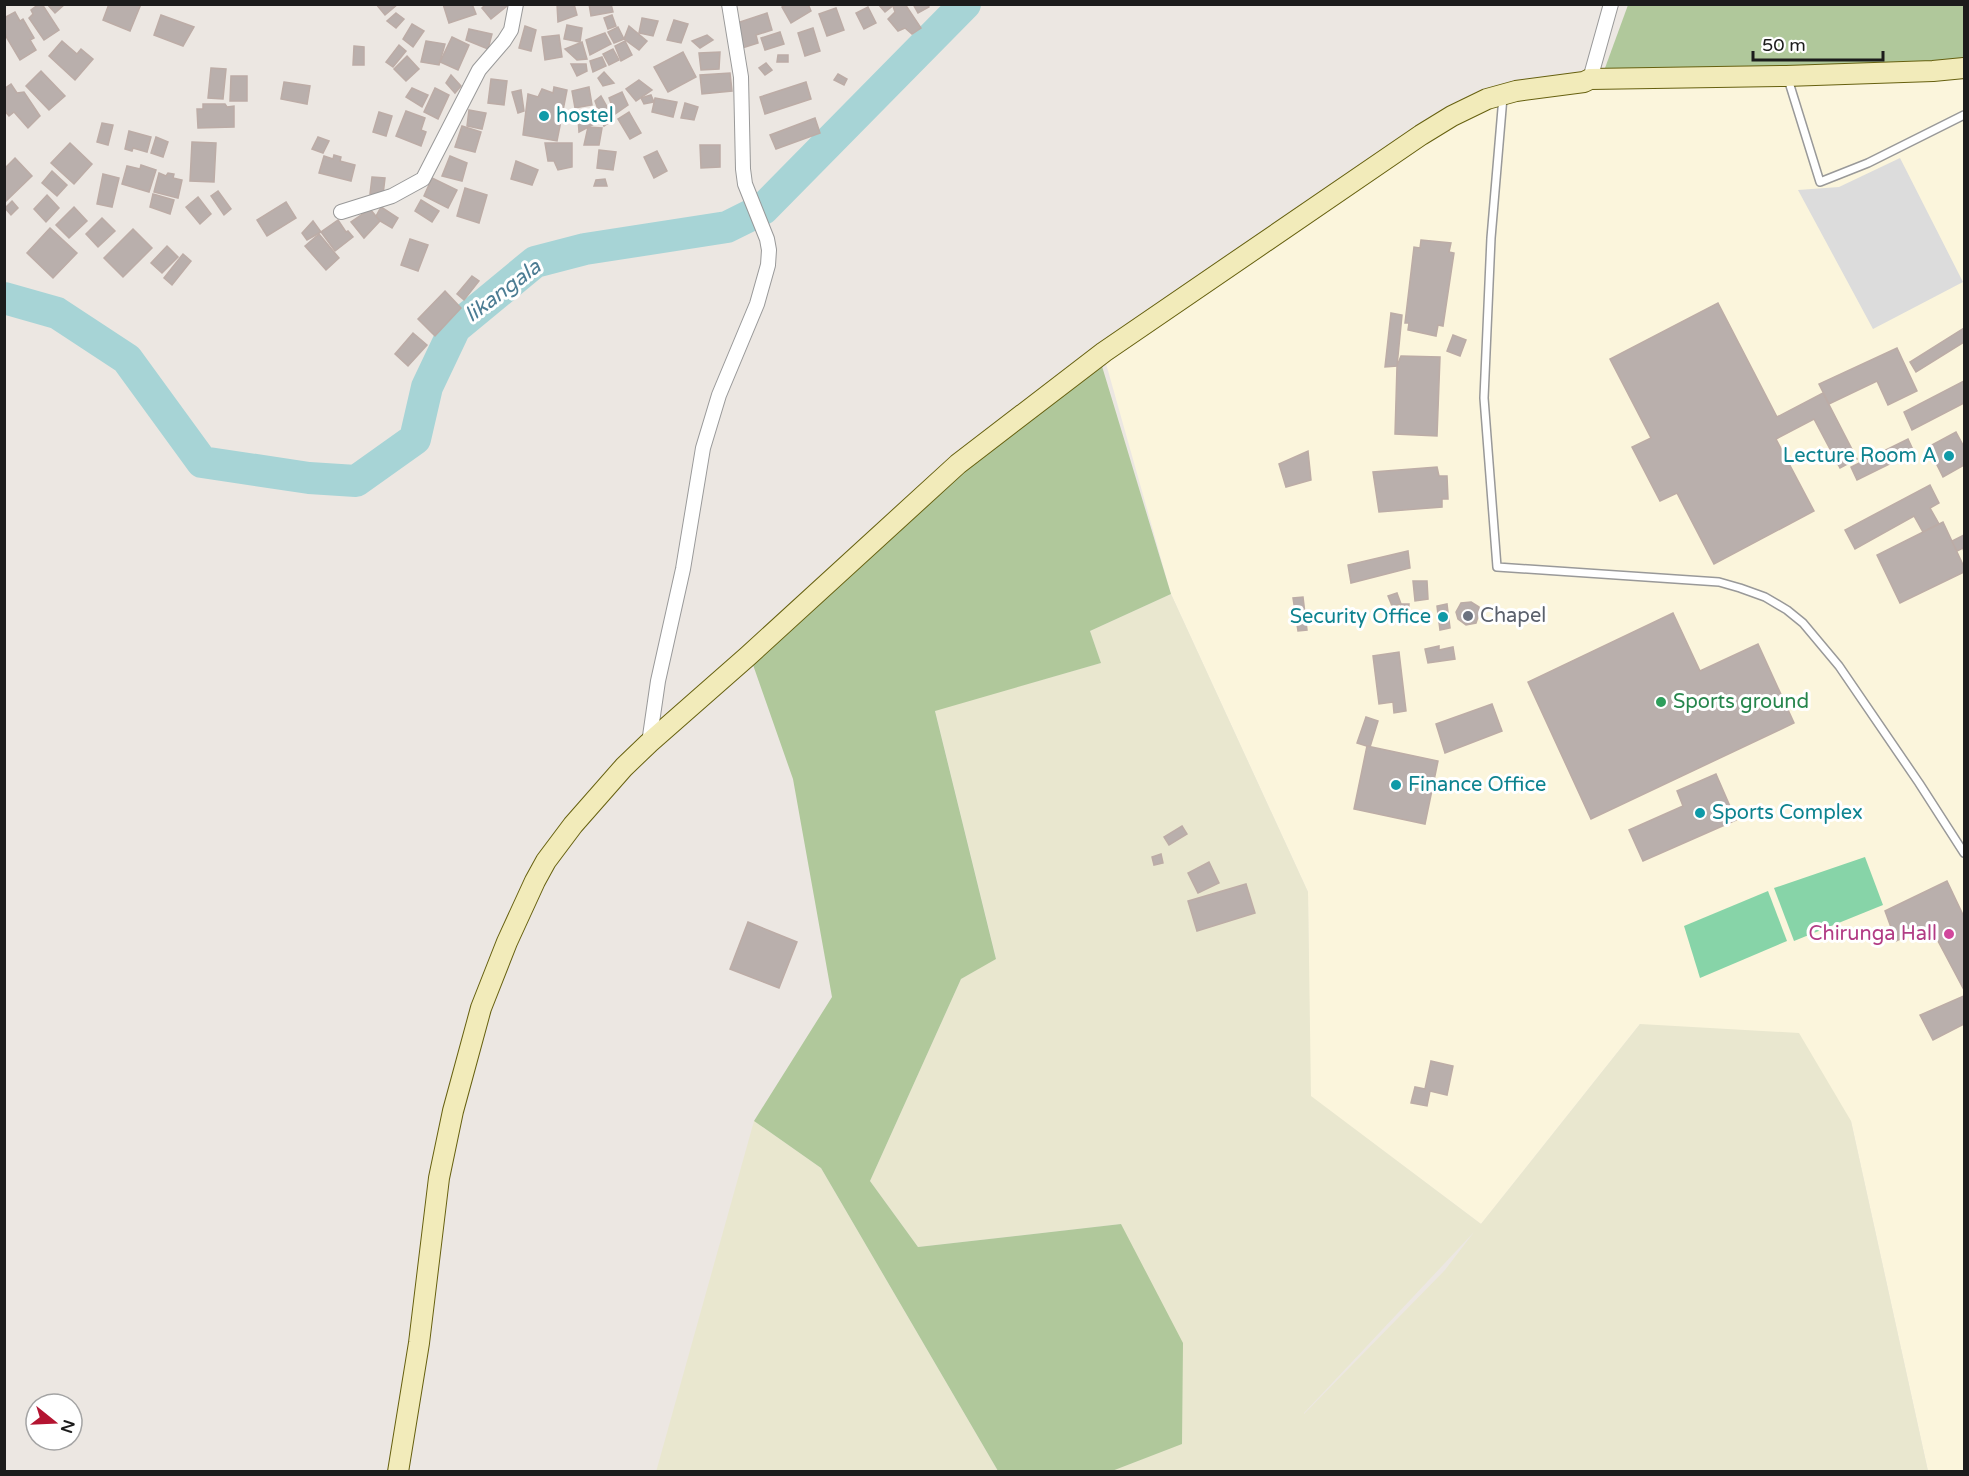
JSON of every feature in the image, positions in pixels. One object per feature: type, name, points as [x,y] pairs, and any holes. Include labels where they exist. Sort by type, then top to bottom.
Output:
[{"type":"street","points":[[341,212],[393,196],[423,178],[479,70],[511,30],[516,4]]},
{"type":"street","points":[[649,743],[658,681],[683,569],[703,448],[719,395],[757,304],[768,265],[767,239],[745,184],[741,77],[729,4]]},
{"type":"street","points":[[1590,78],[1611,4]]},
{"type":"street","points":[[398,1472],[419,1343],[439,1178],[453,1111],[481,1008],[523,904],[546,861],[573,825],[624,767],[942,478],[1092,361],[1440,122],[1474,104],[1516,91],[1584,82],[1590,78],[1786,76],[1965,68]]},
{"type":"lane","points":[[1786,76],[1820,182],[1868,163],[1965,115]]},
{"type":"lane","points":[[1504,94],[1491,238],[1484,398],[1497,567],[1719,582],[1766,597],[1803,623],[1839,666],[1965,853]]},
{"type":"shaded area","points":[[1964,65],[1964,1471],[1928,1471],[1851,1121],[1640,1024],[1481,1224],[1310,1096],[1308,892],[1171,594],[1105,360],[1434,121],[1584,82]]},
{"type":"shaded area","points":[[1900,158],[1963,282],[1873,329],[1798,190],[1839,187]]},
{"type":"shaded area","points":[[1171,594],[1308,892],[1311,1096],[1481,1224],[1640,1024],[1799,1033],[1851,1121],[1928,1471],[1112,1471],[1182,1443],[1121,1224],[918,1247],[870,1181],[961,979],[996,958],[935,710],[1101,663],[1090,631]],"holes":[[[1474,1232],[1445,1270],[1304,1414]]]},
{"type":"shaded area","points":[[754,1121],[821,1168],[998,1471],[656,1472]]},
{"type":"green space","points":[[1628,5],[1964,5],[1964,66],[1601,79]]},
{"type":"green space","points":[[1101,363],[1171,594],[1090,631],[1101,663],[935,711],[996,959],[961,979],[870,1181],[918,1247],[1121,1224],[1183,1343],[1182,1444],[1112,1471],[998,1471],[821,1168],[754,1121],[832,997],[793,779],[752,662],[962,465]]},
{"type":"green space","points":[[1865,857],[1883,905],[1794,941],[1774,888]]},
{"type":"green space","points":[[1768,891],[1787,941],[1700,978],[1684,926]]},
{"type":"building","points":[[42,4],[59,30],[44,40],[29,18],[33,14],[31,10]]},
{"type":"building","points":[[47,4],[65,4],[55,13]]},
{"type":"building","points":[[109,4],[141,4],[130,31],[103,20]]},
{"type":"building","points":[[376,4],[398,4],[385,15]]},
{"type":"building","points":[[443,4],[472,4],[476,14],[449,23]]},
{"type":"building","points":[[486,4],[506,4],[507,6],[491,19],[482,8]]},
{"type":"building","points":[[557,4],[574,4],[577,15],[558,22]]},
{"type":"building","points":[[589,4],[611,4],[613,12],[591,16]]},
{"type":"building","points":[[788,4],[808,4],[811,11],[791,23],[782,7]]},
{"type":"building","points":[[878,4],[895,4],[885,12]]},
{"type":"building","points":[[905,4],[921,28],[912,34],[905,28],[898,31],[888,19],[895,12],[893,6]]},
{"type":"building","points":[[913,4],[928,4],[929,7],[918,13]]},
{"type":"building","points":[[868,7],[876,23],[864,29],[856,13]]},
{"type":"building","points":[[836,8],[844,30],[827,36],[819,14]]},
{"type":"building","points":[[15,12],[20,21],[23,19],[34,38],[30,40],[36,50],[20,60],[4,33],[4,18]]},
{"type":"building","points":[[396,13],[404,19],[396,28],[387,21]]},
{"type":"building","points":[[767,13],[772,30],[756,35],[758,43],[742,48],[734,24]]},
{"type":"building","points":[[161,15],[194,27],[183,46],[154,35]]},
{"type":"building","points":[[612,15],[616,26],[608,29],[604,18]]},
{"type":"building","points":[[642,18],[658,21],[653,36],[639,33]]},
{"type":"building","points":[[674,20],[688,24],[681,43],[667,40]]},
{"type":"building","points":[[412,24],[424,31],[413,47],[403,39]]},
{"type":"building","points":[[567,25],[582,28],[580,42],[564,39]]},
{"type":"building","points":[[525,26],[536,30],[531,51],[519,48]]},
{"type":"building","points":[[629,26],[647,41],[639,50],[624,39]]},
{"type":"building","points":[[618,27],[624,39],[614,43],[608,32]]},
{"type":"building","points":[[813,28],[820,51],[805,56],[798,33]]},
{"type":"building","points":[[469,29],[492,34],[488,49],[466,40]]},
{"type":"building","points":[[780,32],[784,44],[765,50],[761,38]]},
{"type":"building","points":[[605,33],[611,44],[590,55],[586,40]]},
{"type":"building","points":[[559,35],[562,57],[545,60],[542,37]]},
{"type":"building","points":[[707,35],[713,40],[700,48],[692,41]]},
{"type":"building","points":[[452,37],[469,45],[458,70],[440,62]]},
{"type":"building","points":[[62,41],[77,54],[81,49],[93,59],[75,80],[49,56]]},
{"type":"building","points":[[426,41],[445,44],[439,65],[421,62]]},
{"type":"building","points":[[625,41],[632,55],[621,61],[615,46]]},
{"type":"building","points":[[582,42],[587,59],[577,60],[565,49]]},
{"type":"building","points":[[399,45],[406,51],[393,67],[386,62]]},
{"type":"building","points":[[354,46],[364,47],[364,65],[353,65]]},
{"type":"building","points":[[613,49],[619,60],[609,65],[603,54]]},
{"type":"building","points":[[683,52],[696,77],[668,92],[654,67]]},
{"type":"building","points":[[720,52],[719,69],[701,70],[699,53]]},
{"type":"building","points":[[778,55],[788,55],[788,62],[777,62]]},
{"type":"building","points":[[407,56],[419,69],[406,81],[394,69]]},
{"type":"building","points":[[602,57],[606,66],[593,72],[590,61]]},
{"type":"building","points":[[766,63],[772,70],[765,75],[759,68]]},
{"type":"building","points":[[571,64],[586,64],[587,71],[577,76]]},
{"type":"building","points":[[211,68],[226,69],[223,99],[208,98]]},
{"type":"building","points":[[41,71],[65,96],[49,110],[26,86]]},
{"type":"building","points":[[604,72],[614,83],[603,86],[598,78]]},
{"type":"building","points":[[730,73],[732,91],[702,94],[700,75]]},
{"type":"building","points":[[838,74],[847,79],[844,85],[834,80]]},
{"type":"building","points":[[451,75],[461,86],[455,93],[446,83]]},
{"type":"building","points":[[231,76],[247,76],[247,101],[230,101]]},
{"type":"building","points":[[491,79],[507,81],[504,105],[488,103]]},
{"type":"building","points":[[639,80],[652,90],[636,101],[626,89]]},
{"type":"building","points":[[284,82],[310,86],[307,104],[281,99]]},
{"type":"building","points":[[806,82],[811,99],[765,114],[760,97]]},
{"type":"building","points":[[11,84],[17,93],[24,92],[40,116],[28,128],[14,112],[9,116],[4,110],[4,89]]},
{"type":"building","name":"hostel","points":[[554,87],[567,90],[557,141],[523,135],[528,94],[538,97],[542,89],[553,93]]},
{"type":"building","points":[[589,87],[592,105],[575,108],[572,91]]},
{"type":"building","points":[[412,88],[428,95],[422,107],[406,97]]},
{"type":"building","points":[[435,88],[449,95],[438,119],[424,112]]},
{"type":"building","points":[[521,90],[524,111],[518,113],[512,92]]},
{"type":"building","points":[[622,92],[628,105],[615,114],[609,98]]},
{"type":"building","points":[[651,95],[654,102],[644,104],[641,98]]},
{"type":"building","points":[[601,96],[614,119],[604,126],[595,101]]},
{"type":"building","points":[[655,98],[677,102],[673,117],[652,112]]},
{"type":"building","points":[[685,103],[698,107],[694,120],[681,118]]},
{"type":"building","points":[[203,104],[234,106],[234,127],[198,128],[197,109],[203,109]]},
{"type":"building","points":[[469,110],[486,113],[482,129],[467,126]]},
{"type":"building","points":[[406,111],[425,118],[421,130],[426,132],[421,146],[396,136]]},
{"type":"building","points":[[379,112],[392,116],[386,136],[373,132]]},
{"type":"building","points":[[629,112],[641,133],[630,139],[618,119]]},
{"type":"building","points":[[592,114],[598,122],[579,132],[578,118]]},
{"type":"building","points":[[815,118],[820,133],[776,149],[770,135]]},
{"type":"building","points":[[102,123],[113,125],[108,145],[97,142]]},
{"type":"building","points":[[462,126],[481,132],[475,152],[455,147]]},
{"type":"building","points":[[588,127],[602,128],[599,145],[584,145]]},
{"type":"building","points":[[129,131],[151,137],[147,152],[133,148],[132,151],[125,149]]},
{"type":"building","points":[[156,137],[168,142],[163,157],[151,153]]},
{"type":"building","points":[[318,137],[329,141],[323,153],[312,149]]},
{"type":"building","points":[[192,142],[216,143],[214,182],[190,181]]},
{"type":"building","points":[[70,143],[92,164],[74,184],[51,163]]},
{"type":"building","points":[[545,143],[572,143],[572,167],[558,170],[554,161],[548,161]]},
{"type":"building","points":[[700,145],[720,145],[720,167],[701,168]]},
{"type":"building","points":[[599,150],[616,152],[613,170],[597,168]]},
{"type":"building","points":[[657,151],[667,171],[654,178],[644,157]]},
{"type":"building","points":[[334,155],[341,157],[340,161],[355,165],[351,181],[319,173],[324,156],[333,159]]},
{"type":"building","points":[[450,156],[467,163],[462,181],[442,176]]},
{"type":"building","points":[[15,158],[32,176],[4,203],[4,169]]},
{"type":"building","points":[[516,161],[538,170],[532,185],[511,179]]},
{"type":"building","points":[[141,165],[156,170],[149,192],[122,184],[127,166],[140,169]]},
{"type":"building","points":[[52,171],[67,185],[57,196],[42,183]]},
{"type":"building","points":[[159,173],[166,176],[168,173],[174,174],[173,178],[182,180],[178,198],[154,192]]},
{"type":"building","points":[[103,174],[119,178],[112,207],[97,204]]},
{"type":"building","points":[[372,177],[385,178],[383,195],[370,194]]},
{"type":"building","points":[[432,178],[457,190],[448,208],[424,196]]},
{"type":"building","points":[[605,179],[607,186],[594,186],[596,180]]},
{"type":"building","points":[[465,188],[487,195],[479,223],[457,216]]},
{"type":"building","points":[[218,191],[231,209],[224,215],[211,196]]},
{"type":"building","points":[[153,194],[174,200],[170,214],[150,207]]},
{"type":"building","points":[[47,195],[59,208],[46,222],[34,209]]},
{"type":"building","points":[[198,197],[211,214],[200,224],[186,207]]},
{"type":"building","points":[[421,200],[439,211],[432,222],[415,211]]},
{"type":"building","points":[[12,201],[18,208],[11,215],[5,208]]},
{"type":"building","points":[[286,202],[296,218],[267,236],[257,220]]},
{"type":"building","points":[[74,207],[87,221],[69,238],[56,225]]},
{"type":"building","points":[[381,207],[398,218],[392,228],[375,218]]},
{"type":"building","points":[[370,209],[380,221],[364,238],[351,222]]},
{"type":"building","points":[[102,218],[115,231],[98,247],[86,234]]},
{"type":"building","points":[[338,220],[346,232],[348,231],[353,237],[335,251],[321,232]]},
{"type":"building","points":[[313,221],[321,232],[307,240],[302,233]]},
{"type":"building","points":[[50,228],[77,253],[53,278],[27,253]]},
{"type":"building","points":[[133,229],[152,248],[123,277],[104,258]]},
{"type":"building","points":[[319,234],[339,258],[326,270],[305,246]]},
{"type":"building","points":[[410,239],[428,245],[418,271],[401,265]]},
{"type":"building","points":[[1421,240],[1451,243],[1449,252],[1454,253],[1443,326],[1438,325],[1436,336],[1408,330],[1409,323],[1405,323],[1414,247],[1420,248]]},
{"type":"building","points":[[167,246],[178,257],[162,273],[151,263]]},
{"type":"building","points":[[183,254],[191,261],[172,285],[164,278]]},
{"type":"building","points":[[472,276],[479,281],[464,300],[457,294]]},
{"type":"building","points":[[445,291],[461,308],[435,336],[418,319]]},
{"type":"building","points":[[1718,303],[1777,417],[1823,393],[1857,459],[1840,468],[1814,419],[1776,439],[1814,511],[1714,564],[1677,493],[1660,501],[1632,447],[1651,438],[1610,359]]},
{"type":"building","points":[[1391,313],[1402,315],[1397,366],[1385,367]]},
{"type":"building","points":[[1964,328],[1964,342],[1916,372],[1910,362]]},
{"type":"building","points":[[413,333],[427,345],[408,366],[395,354]]},
{"type":"building","points":[[1453,335],[1466,340],[1460,356],[1447,351]]},
{"type":"building","points":[[1897,348],[1917,391],[1888,405],[1877,381],[1829,404],[1819,384]]},
{"type":"building","points":[[1401,356],[1440,357],[1437,436],[1395,434],[1397,366]]},
{"type":"building","points":[[1964,381],[1964,403],[1912,430],[1904,412]]},
{"type":"building","name":"Lecture Room A","points":[[1956,432],[1964,447],[1964,465],[1943,477],[1928,447]]},
{"type":"building","points":[[1908,439],[1914,452],[1857,480],[1851,467]]},
{"type":"building","points":[[1308,451],[1311,480],[1286,487],[1279,464]]},
{"type":"building","points":[[1437,467],[1439,476],[1447,476],[1448,499],[1442,499],[1442,507],[1379,512],[1373,472]]},
{"type":"building","points":[[1930,485],[1939,503],[1930,508],[1939,524],[1923,532],[1914,516],[1855,549],[1845,530]]},
{"type":"building","points":[[1943,522],[1964,567],[1964,572],[1900,603],[1877,555]]},
{"type":"building","points":[[1964,535],[1964,552],[1963,548],[1957,551],[1952,541]]},
{"type":"building","points":[[1408,551],[1410,568],[1351,583],[1348,565]]},
{"type":"building","points":[[1413,581],[1427,581],[1428,599],[1415,601]]},
{"type":"building","points":[[1397,593],[1401,604],[1392,606],[1388,596]]},
{"type":"building","points":[[1303,597],[1307,630],[1298,631],[1293,598]]},
{"type":"building","name":"Chapel","points":[[1471,602],[1479,607],[1479,614],[1476,623],[1466,625],[1458,619],[1456,612],[1461,603]]},
{"type":"building","points":[[1401,604],[1409,604],[1408,613],[1399,612]]},
{"type":"building","name":"Security Office","points":[[1447,604],[1450,628],[1440,630],[1437,606]]},
{"type":"building","name":"Sports ground","points":[[1673,613],[1700,671],[1758,644],[1794,723],[1591,819],[1528,682]]},
{"type":"building","points":[[1439,646],[1439,650],[1453,647],[1455,659],[1428,663],[1425,649]]},
{"type":"building","points":[[1399,652],[1406,711],[1394,713],[1393,702],[1379,704],[1373,656]]},
{"type":"building","points":[[1492,704],[1502,731],[1445,753],[1436,724]]},
{"type":"building","points":[[1366,717],[1378,721],[1370,747],[1357,743]]},
{"type":"building","name":"Finance Office","points":[[1367,746],[1438,761],[1425,824],[1354,809]]},
{"type":"building","name":"Sports Complex","points":[[1716,774],[1736,820],[1643,861],[1629,830],[1683,806],[1677,791]]},
{"type":"building","points":[[1182,826],[1187,834],[1169,845],[1164,837]]},
{"type":"building","points":[[1161,854],[1163,863],[1154,865],[1152,857]]},
{"type":"building","points":[[1209,862],[1219,883],[1198,893],[1188,873]]},
{"type":"building","name":"Chirunga Hall","points":[[1947,881],[1964,917],[1964,990],[1930,926],[1896,941],[1885,911]]},
{"type":"building","points":[[1246,884],[1255,913],[1197,931],[1188,901]]},
{"type":"building","points":[[748,922],[797,942],[779,988],[730,969]]},
{"type":"building","name":"Chirunga Hall","points":[[1964,996],[1964,1024],[1933,1040],[1920,1015]]},
{"type":"building","points":[[1431,1061],[1453,1066],[1447,1095],[1430,1091],[1427,1106],[1411,1103],[1415,1087],[1425,1089]]},
{"type":"waterway","name":"likangala","points":[[4,298],[57,313],[127,359],[202,462],[309,478],[356,481],[415,439],[427,387],[455,328],[535,262],[585,249],[727,227],[763,209],[965,4]]},
{"type":"place","name":"hostel","points":[[544,116]]},
{"type":"place","name":"Lecture Room A","points":[[1949,456]]},
{"type":"place","name":"Chapel","points":[[1468,616]]},
{"type":"place","name":"Security Office","points":[[1443,617]]},
{"type":"place","name":"Sports ground","points":[[1661,702]]},
{"type":"place","name":"Finance Office","points":[[1396,785]]},
{"type":"place","name":"Sports Complex","points":[[1700,813]]},
{"type":"place","name":"Chirunga Hall","points":[[1949,934]]}]
